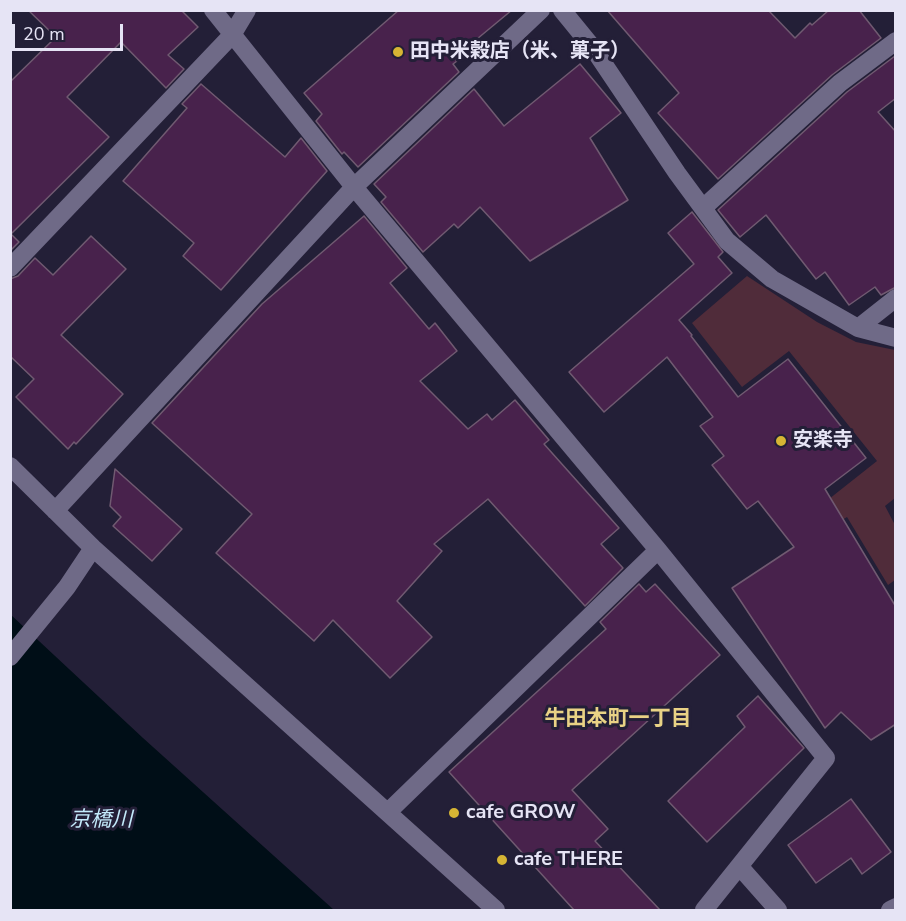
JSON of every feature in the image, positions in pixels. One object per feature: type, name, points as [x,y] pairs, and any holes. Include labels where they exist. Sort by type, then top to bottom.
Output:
[{"type":"street","points":[[213,10],[354,187],[658,550],[826,758],[704,910]]},
{"type":"street","points":[[10,268],[232,34],[247,10]]},
{"type":"street","points":[[55,511],[354,187],[541,10]]},
{"type":"street","points":[[562,10],[593,48],[727,241],[772,279],[858,328],[896,338]]},
{"type":"street","points":[[703,208],[840,82],[896,41]]},
{"type":"street","points":[[858,328],[896,298]]},
{"type":"street","points":[[10,466],[93,548],[496,910]]},
{"type":"street","points":[[10,657],[60,596],[93,548]]},
{"type":"street","points":[[388,812],[658,550]]},
{"type":"street","points":[[740,867],[778,910]]},
{"type":"street","points":[[890,910],[896,907]]},
{"type":"shaded area","points":[[747,276],[817,322],[856,342],[895,350],[895,498],[885,506],[895,525],[895,580],[888,585],[847,517],[794,548],[786,533],[877,461],[789,351],[742,387],[692,323]]},
{"type":"water","name":"京橋川","points":[[10,614],[143,738],[334,910],[11,910]]},
{"type":"building","points":[[28,10],[182,11],[198,27],[168,55],[184,69],[166,88],[121,42],[67,97],[109,137],[11,234],[19,242],[10,251],[10,82],[56,37]]},
{"type":"building","points":[[399,10],[512,10],[454,58],[457,61],[453,64],[459,72],[358,167],[344,152],[342,154],[316,121],[322,114],[304,93]]},
{"type":"building","points":[[607,10],[768,10],[795,38],[810,23],[812,25],[829,10],[859,10],[881,38],[832,75],[718,179],[658,113],[679,93]]},
{"type":"building","points":[[895,56],[896,98],[878,112],[896,132],[896,287],[881,295],[875,287],[849,305],[825,272],[816,279],[766,215],[740,237],[718,210],[847,92]]},
{"type":"building","points":[[580,64],[621,113],[590,138],[628,200],[530,261],[480,207],[458,228],[454,224],[423,252],[381,202],[386,197],[374,184],[474,89],[504,126]]},
{"type":"building","points":[[201,84],[285,157],[301,138],[327,171],[221,290],[183,256],[194,243],[123,181],[187,108],[182,104]]},
{"type":"building","points":[[692,212],[723,252],[718,257],[732,273],[679,320],[738,397],[788,359],[866,458],[825,489],[896,607],[896,724],[871,740],[841,712],[825,728],[732,588],[794,547],[758,501],[747,509],[712,465],[724,456],[700,426],[713,417],[667,357],[604,412],[569,372],[694,264],[668,233]]},
{"type":"building","points":[[364,216],[407,268],[390,283],[429,329],[435,323],[457,351],[420,381],[468,429],[487,414],[492,420],[515,400],[549,440],[544,444],[619,528],[601,544],[623,568],[585,606],[488,499],[434,544],[442,551],[397,601],[432,637],[390,678],[333,620],[314,641],[216,553],[252,514],[152,423],[262,304]]},
{"type":"building","points":[[91,236],[126,269],[61,335],[123,394],[76,444],[74,442],[68,449],[16,397],[34,379],[10,356],[10,279],[18,276],[35,258],[53,275]]},
{"type":"building","points":[[115,469],[182,529],[152,561],[113,526],[121,517],[110,506]]},
{"type":"building","points":[[639,584],[646,592],[655,584],[720,655],[572,790],[608,829],[595,841],[660,910],[574,910],[449,772],[606,629],[600,622]]},
{"type":"building","points":[[758,696],[804,748],[707,842],[668,801],[745,727],[737,716]]},
{"type":"building","points":[[851,799],[891,852],[862,874],[851,858],[816,883],[788,845]]},
{"type":"place","name":"田中米穀店（米、菓子）","points":[[398,52]]},
{"type":"place","name":"安楽寺","points":[[781,441]]},
{"type":"place","name":"cafe GROW","points":[[454,813]]},
{"type":"place","name":"cafe THERE","points":[[502,860]]},
{"type":"district","name":"牛田本町一丁目","points":[[618,720]]}]
